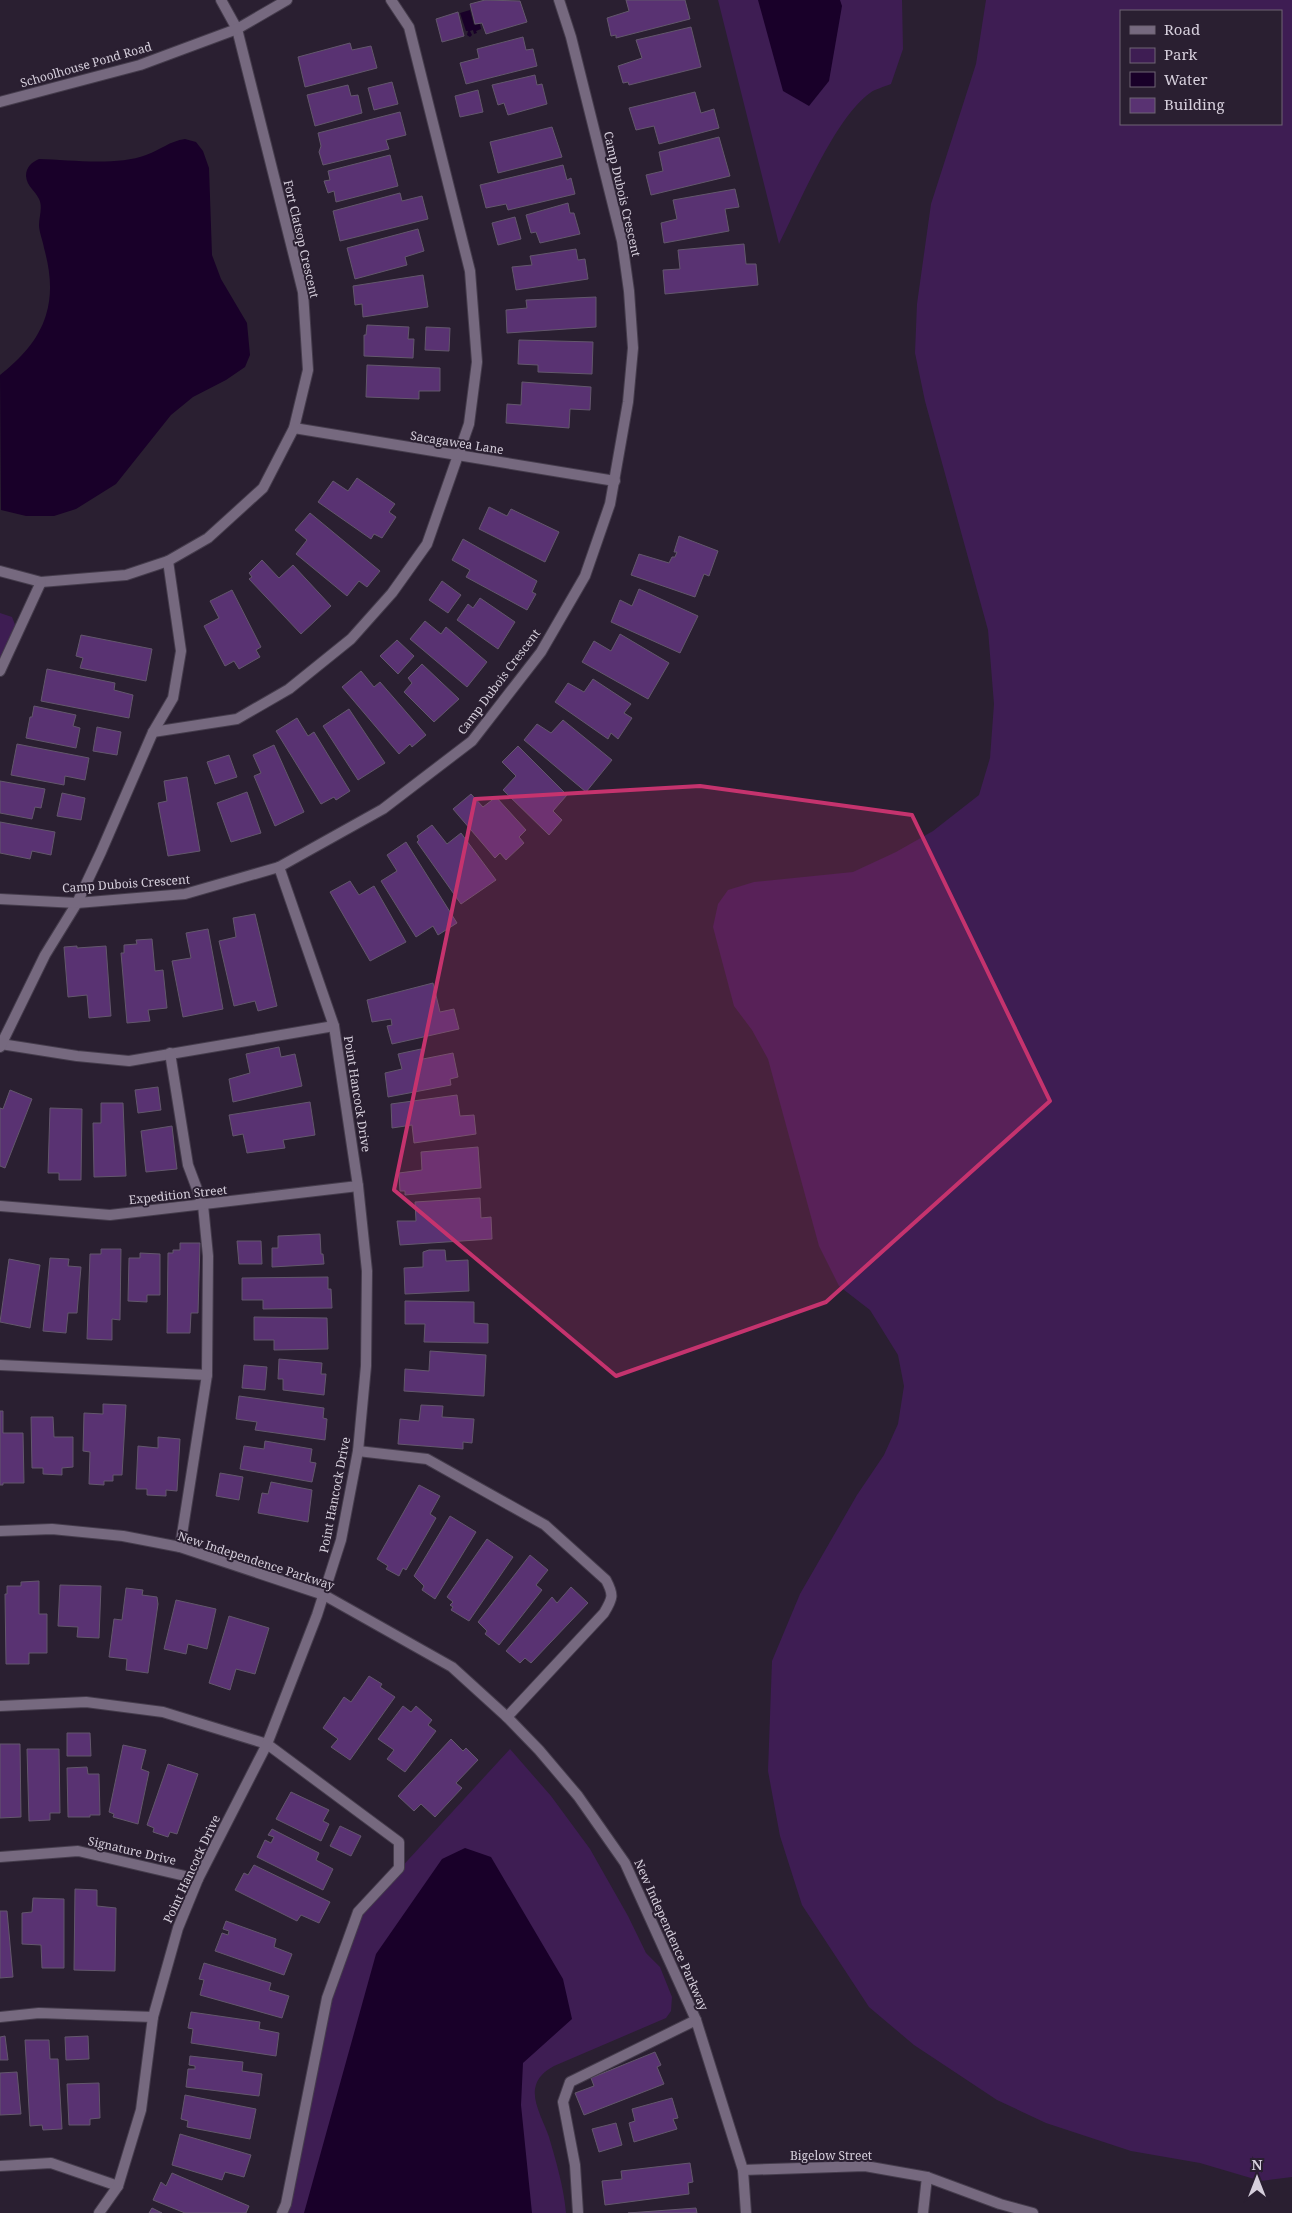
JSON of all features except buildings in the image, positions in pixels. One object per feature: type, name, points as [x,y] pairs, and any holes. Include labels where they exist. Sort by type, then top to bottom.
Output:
[{"type":"street","name":"Fort Clatsop Crescent","points":[[0,571],[41,582],[126,575],[168,561],[208,538],[263,488],[294,428],[308,370],[303,292],[237,28],[221,0]]},
{"type":"street","name":"Schoolhouse Pond Road","points":[[0,102],[140,65],[237,28],[287,0]]},
{"type":"street","points":[[153,732],[237,719],[289,689],[351,639],[392,593],[427,544],[469,424],[477,362],[470,271],[409,27],[391,0]]},
{"type":"street","name":"Camp Dubois Crescent","points":[[0,899],[77,903],[186,894],[278,867],[383,809],[472,741],[541,652],[585,576],[610,504],[628,402],[633,348],[629,291],[622,241],[571,37],[559,0]]},
{"type":"street","name":"Sacagawea Lane","points":[[294,428],[615,481]]},
{"type":"street","points":[[168,561],[181,651],[173,698],[153,732],[77,903],[45,955],[1,1046],[129,1061],[334,1026]]},
{"type":"street","points":[[0,670],[41,582]]},
{"type":"street","name":"Point Hancock Drive","points":[[99,2213],[118,2186],[141,2110],[153,2017],[178,1928],[198,1879],[267,1744],[324,1595],[341,1540],[358,1451],[366,1366],[367,1271],[358,1186],[334,1026],[278,867]]},
{"type":"street","points":[[170,1053],[188,1165],[202,1205],[208,1256],[207,1375],[180,1547]]},
{"type":"street","name":"Expedition Street","points":[[0,1206],[110,1215],[358,1186]]},
{"type":"street","points":[[0,1366],[207,1375]]},
{"type":"street","points":[[358,1451],[427,1459],[545,1525],[606,1580],[612,1590],[612,1601],[604,1612],[507,1717]]},
{"type":"street","name":"New Independence Parkway","points":[[0,1531],[61,1530],[123,1536],[180,1547],[324,1595],[452,1667],[507,1717],[578,1796],[625,1863],[696,2020],[743,2170],[746,2213]]},
{"type":"street","points":[[0,1706],[86,1702],[163,1712],[267,1744],[399,1842],[399,1868],[358,1912],[327,1998],[286,2204],[282,2213]]},
{"type":"street","name":"Signature Drive","points":[[0,1857],[78,1851],[198,1879]]},
{"type":"street","points":[[0,2017],[39,2013],[153,2017]]},
{"type":"street","points":[[578,2213],[575,2165],[563,2102],[570,2082],[696,2020]]},
{"type":"street","points":[[0,2166],[51,2163],[118,2186]]},
{"type":"street","name":"Bigelow Street","points":[[743,2170],[865,2166],[927,2177],[1000,2204],[1033,2213]]},
{"type":"street","points":[[923,2213],[927,2177]]},
{"type":"highlighted area","points":[[700,786],[912,815],[1050,1101],[826,1302],[616,1376],[394,1190],[475,799]]},
{"type":"green space","points":[[718,0],[902,0],[903,49],[891,84],[870,93],[857,105],[844,122],[819,163],[779,244]]},
{"type":"green space","points":[[986,0],[1292,0],[1292,2177],[1261,2181],[1200,2163],[1131,2151],[1046,2123],[997,2100],[914,2045],[869,2007],[802,1905],[780,1836],[768,1771],[772,1661],[800,1594],[857,1495],[884,1455],[898,1424],[904,1386],[898,1355],[870,1310],[839,1286],[819,1246],[768,1059],[752,1030],[734,1006],[713,927],[718,904],[728,890],[754,882],[853,872],[896,852],[933,831],[979,795],[990,758],[994,704],[988,630],[925,401],[915,353],[917,304],[931,204],[976,64]]},
{"type":"green space","points":[[0,613],[12,617],[16,627],[0,664]]},
{"type":"green space","points":[[510,1749],[551,1796],[590,1849],[628,1916],[646,1953],[660,1967],[672,1997],[671,2011],[666,2018],[554,2066],[545,2072],[538,2081],[535,2089],[536,2101],[557,2165],[566,2213],[283,2213],[332,1995],[361,1917],[386,1884]]},
{"type":"water","points":[[758,0],[840,0],[842,6],[829,81],[809,106],[783,91]]},
{"type":"water","points":[[470,10],[474,25],[480,24],[481,29],[474,34],[473,30],[470,31],[472,35],[470,37],[467,35],[468,31],[466,31],[460,13]]},
{"type":"water","points":[[185,139],[196,142],[203,151],[209,168],[212,255],[221,279],[247,323],[250,355],[245,367],[226,380],[193,397],[171,415],[116,484],[76,509],[54,516],[26,516],[1,510],[0,375],[21,356],[38,333],[46,315],[50,289],[46,256],[39,228],[41,205],[29,186],[26,176],[28,167],[39,159],[94,162],[134,158]]},
{"type":"water","points":[[465,1848],[491,1857],[563,1979],[572,2019],[523,2063],[521,2105],[532,2213],[304,2213],[376,1954],[442,1859]]}]
